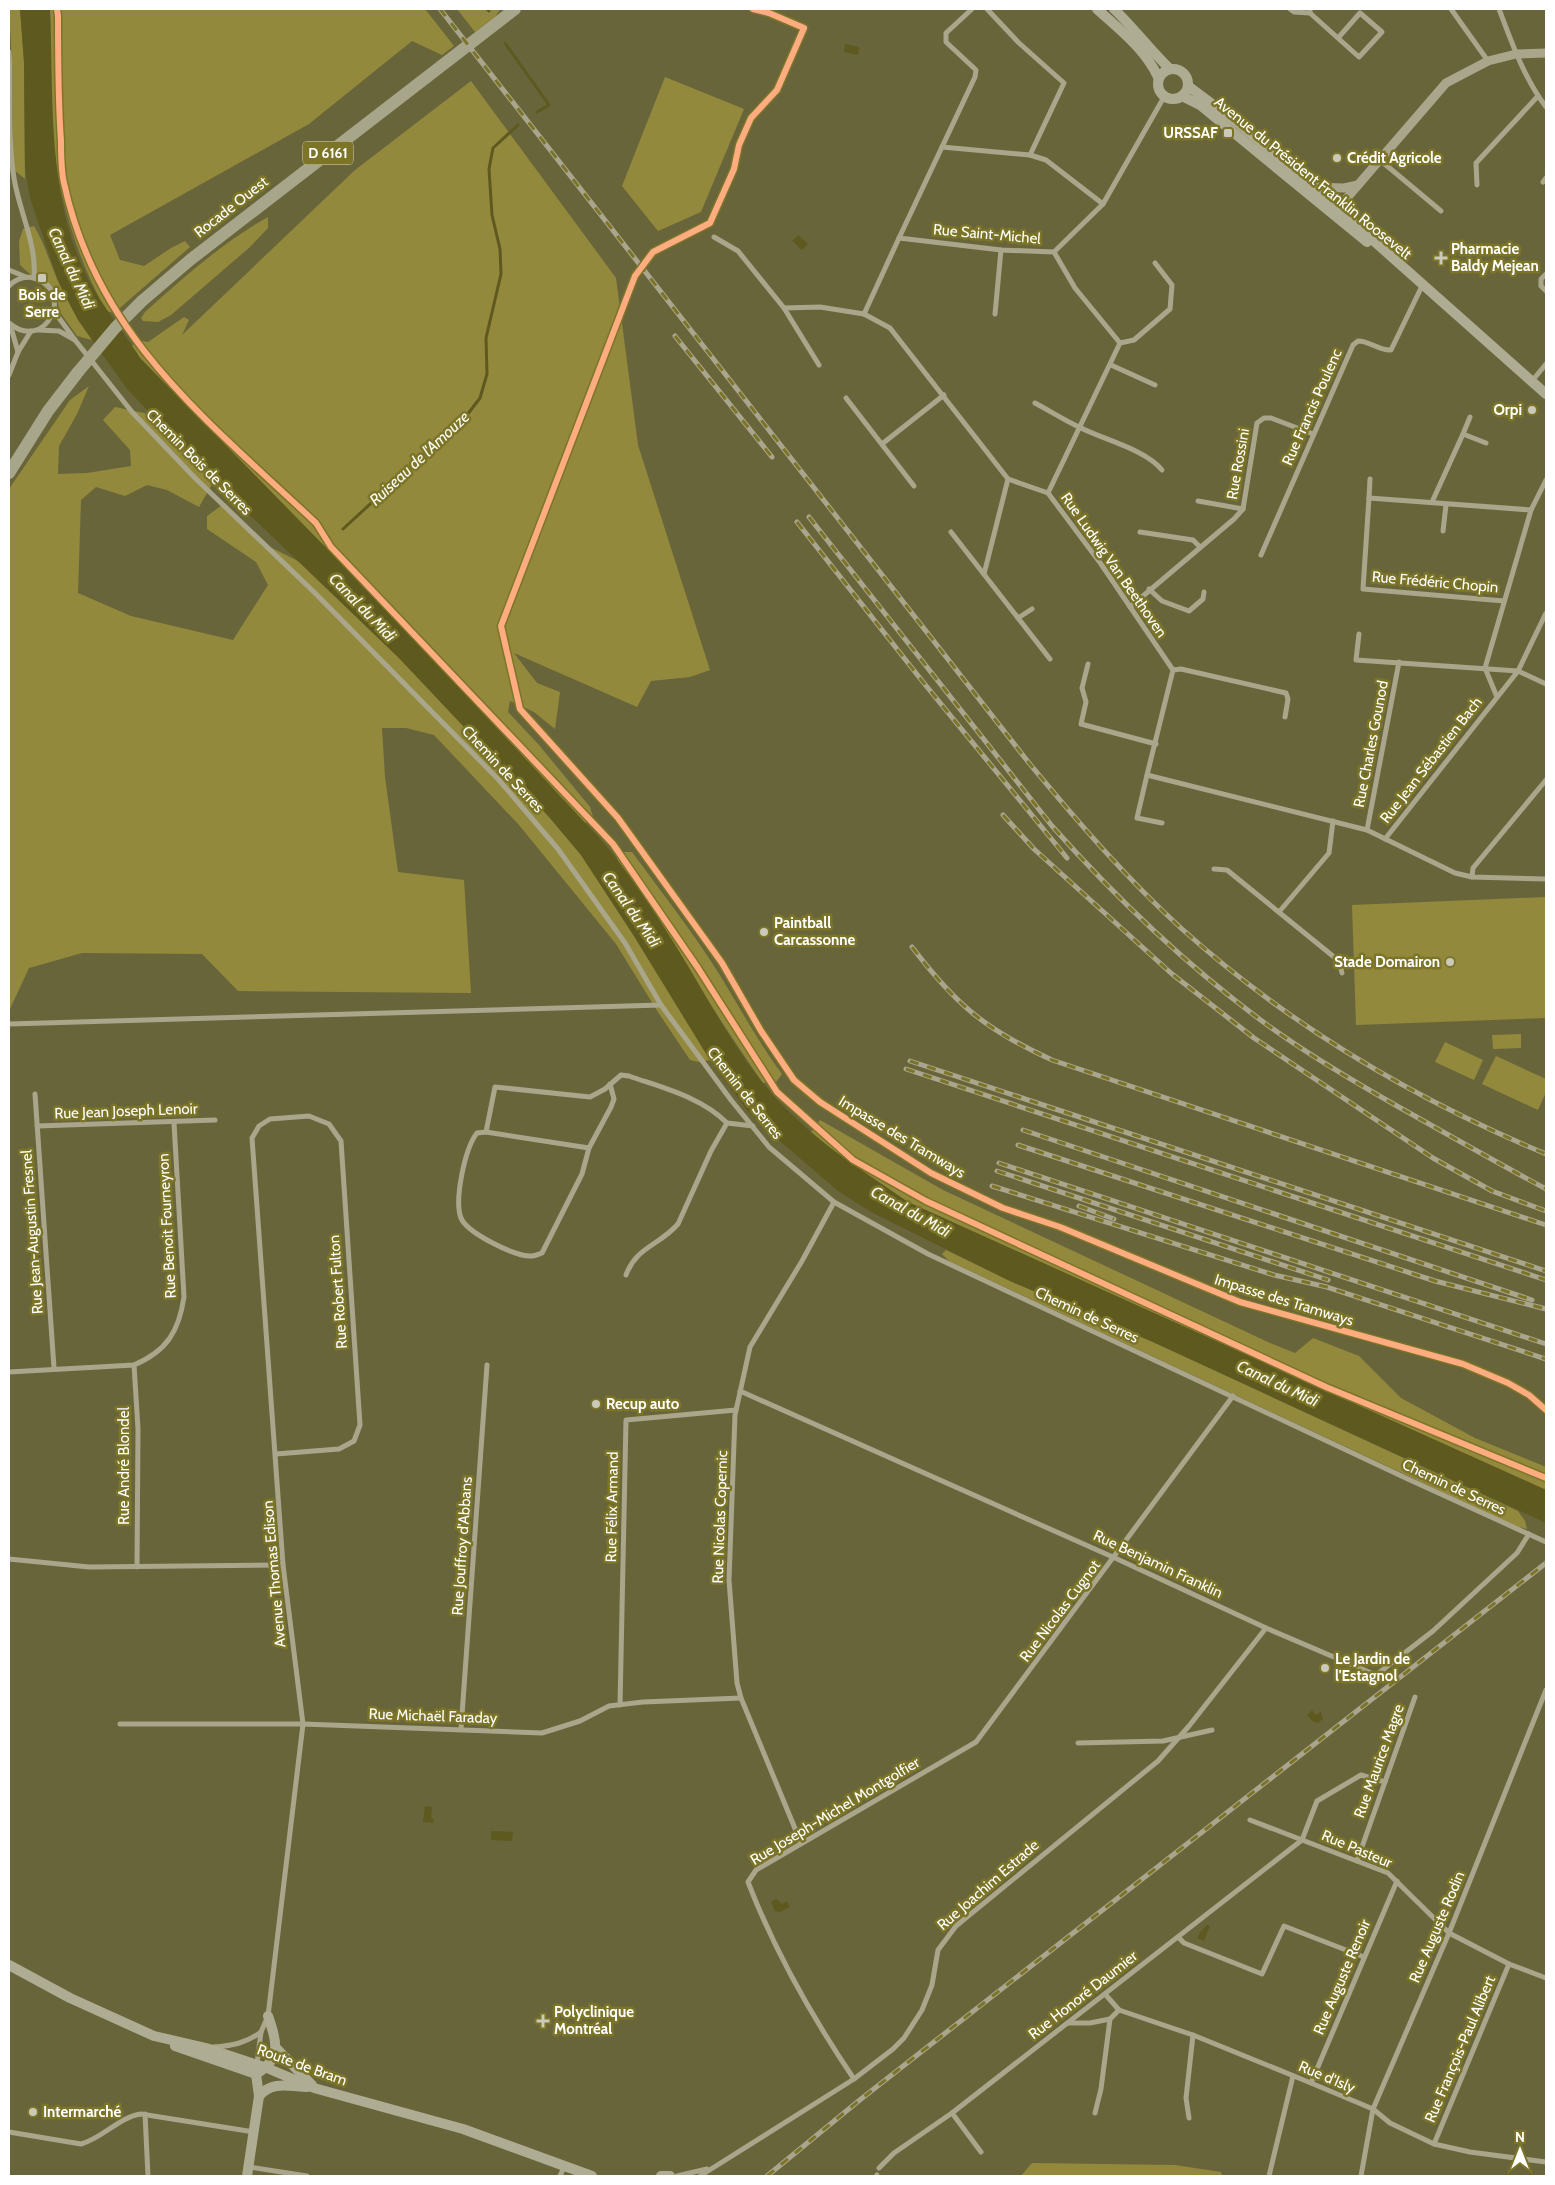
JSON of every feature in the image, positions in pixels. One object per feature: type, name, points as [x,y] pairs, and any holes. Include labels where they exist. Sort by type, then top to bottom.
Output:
[{"type":"main road","name":"Rocade Ouest","points":[[9,473],[48,411],[78,372],[115,328],[142,301],[190,260],[515,9]]},
{"type":"main road","points":[[1097,9],[1136,45],[1153,65],[1158,77],[1158,88],[1164,97],[1176,99],[1182,96],[1188,86],[1185,75],[1181,71],[1170,68],[1151,51],[1133,28],[1114,9]]},
{"type":"main road","points":[[1158,77],[1170,68]]},
{"type":"main road","name":"Avenue du Président Franklin Roosevelt","points":[[1188,86],[1239,124],[1313,187],[1335,212]]},
{"type":"main road","name":"Avenue du Président Franklin Roosevelt","points":[[1182,96],[1200,105],[1335,212],[1546,394]]},
{"type":"main road","name":"Route de Bram","points":[[9,1965],[70,1998],[154,2036],[206,2048],[314,2088],[462,2129],[562,2172],[592,2176]]},
{"type":"main road","points":[[268,2016],[276,2048],[314,2088]]},
{"type":"main road","points":[[154,2036],[189,2052],[260,2069],[272,2062],[276,2048]]},
{"type":"main road","points":[[248,2171],[259,2096],[260,2069]]},
{"type":"main road","points":[[259,2096],[266,2088],[274,2085],[314,2088]]},
{"type":"main road","points":[[661,2176],[670,2176]]},
{"type":"street","name":"Impasse des Tramways","points":[[753,9],[777,16],[804,28],[777,90],[751,118],[739,145],[734,168],[710,224],[653,252],[635,276],[501,626],[520,708],[618,818],[722,963],[761,1031],[794,1080],[820,1102],[931,1173],[1003,1208],[1060,1227],[1240,1302],[1463,1364],[1508,1384],[1529,1396],[1546,1410]]},
{"type":"street","points":[[864,314],[975,77],[976,70],[946,42],[946,33],[972,9]]},
{"type":"street","points":[[987,9],[1019,43],[1064,83],[1030,155]]},
{"type":"street","points":[[1290,9],[1294,12],[1310,11],[1338,38],[1360,57],[1382,32],[1360,13],[1338,38]]},
{"type":"street","points":[[1451,9],[1488,61]]},
{"type":"street","points":[[1499,9],[1516,54],[1538,96],[1546,107]]},
{"type":"street","points":[[9,52],[10,146],[14,180],[34,256],[34,278]]},
{"type":"street","points":[[1335,212],[1446,83],[1488,61],[1516,54],[1546,54]]},
{"type":"street","points":[[1477,185],[1476,163],[1538,96]]},
{"type":"street","name":"Rue Saint-Michel","points":[[899,238],[1001,250],[1054,252],[1103,204],[1164,97]]},
{"type":"street","points":[[942,147],[1030,155],[1046,160],[1103,204]]},
{"type":"street","points":[[1380,160],[1441,211]]},
{"type":"street","points":[[1313,187],[1344,188],[1358,185]]},
{"type":"street","points":[[714,237],[738,251],[784,308],[819,365]]},
{"type":"street","points":[[996,314],[1001,250]]},
{"type":"street","points":[[1054,252],[1076,288],[1120,343]]},
{"type":"street","points":[[1120,343],[1134,340],[1170,309],[1172,285],[1155,263]]},
{"type":"street","points":[[9,270],[27,278]]},
{"type":"street","points":[[1546,274],[1541,280],[1541,286],[1546,291]]},
{"type":"street","points":[[9,286],[19,279],[34,278],[42,282],[53,294],[54,311],[51,319],[38,330]]},
{"type":"street","name":"Rue Francis Poulenc","points":[[1261,555],[1353,345],[1358,341],[1362,341],[1385,350],[1390,350],[1422,286]]},
{"type":"street","points":[[784,308],[820,307],[864,314],[890,328],[1008,479],[984,574]]},
{"type":"street","name":"Chemin Bois de Serres","points":[[54,311],[132,412],[195,478],[315,593]]},
{"type":"street","points":[[9,324],[17,329],[31,331],[18,352],[9,374]]},
{"type":"street","points":[[9,324],[18,352]]},
{"type":"street","name":"Chemin Bois de Serres","points":[[31,331],[59,331],[76,340]]},
{"type":"street","points":[[1048,493],[1120,343]]},
{"type":"street","points":[[1532,382],[1546,364]]},
{"type":"street","points":[[1110,365],[1155,386]]},
{"type":"street","points":[[882,444],[944,395]]},
{"type":"street","points":[[846,398],[914,486]]},
{"type":"street","points":[[1035,403],[1080,428],[1156,463],[1162,470]]},
{"type":"street","points":[[1432,502],[1470,417]]},
{"type":"street","name":"Rue Rossini","points":[[1130,607],[1243,509],[1257,423],[1264,418],[1271,418],[1313,434]]},
{"type":"street","points":[[1463,434],[1486,443]]},
{"type":"street","name":"Rue Ludwig Van Beethoven","points":[[1008,479],[1048,493],[1173,670]]},
{"type":"street","name":"Rue Frédéric Chopin","points":[[1370,479],[1363,589],[1504,601]]},
{"type":"street","points":[[1486,668],[1530,510],[1546,480]]},
{"type":"street","points":[[1369,498],[1530,510]]},
{"type":"street","name":"Rue Rossini","points":[[1198,501],[1243,509]]},
{"type":"street","points":[[1443,531],[1446,505]]},
{"type":"street","points":[[951,532],[1050,659]]},
{"type":"street","points":[[1140,532],[1193,540],[1200,547]]},
{"type":"street","points":[[1149,589],[1162,601],[1189,611],[1203,599],[1204,592]]},
{"type":"street","name":"Chemin de Serres","points":[[315,593],[498,779],[558,849],[625,943],[661,1005],[752,1126],[770,1146],[834,1202],[928,1254],[1546,1542]]},
{"type":"street","points":[[1018,618],[1032,609]]},
{"type":"street","name":"Rue Jean Sébastien Bach","points":[[1384,838],[1518,671],[1546,613]]},
{"type":"street","points":[[1359,634],[1356,660],[1518,671],[1546,684]]},
{"type":"street","name":"Rue Charles Gounod","points":[[1367,830],[1399,662]]},
{"type":"street","points":[[1088,664],[1082,688],[1086,702],[1081,724],[1156,744]]},
{"type":"street","name":"Rue Jean Sébastien Bach","points":[[1486,668],[1497,697]]},
{"type":"street","points":[[1162,823],[1137,818],[1173,670],[1180,669],[1286,693],[1288,699],[1285,717]]},
{"type":"street","points":[[1148,775],[1367,830],[1455,873],[1472,876],[1546,879]]},
{"type":"street","points":[[1472,876],[1473,868],[1546,780]]},
{"type":"street","points":[[1279,912],[1329,853],[1333,821]]},
{"type":"street","points":[[1214,869],[1227,870],[1279,912],[1339,961],[1342,973]]},
{"type":"street","points":[[9,1024],[661,1005]]},
{"type":"street","points":[[486,1132],[496,1087],[590,1097],[621,1076],[629,1076],[679,1093],[716,1112],[727,1123],[752,1126]]},
{"type":"street","points":[[589,1148],[486,1132],[477,1133],[472,1140],[461,1174],[461,1218],[470,1229],[498,1246],[530,1256],[542,1253],[582,1174],[589,1148],[614,1099],[610,1084]]},
{"type":"street","name":"Rue Jean-Augustin Fresnel","points":[[35,1094],[54,1368]]},
{"type":"street","name":"Rue Robert Fulton","points":[[270,1119],[309,1116],[329,1124],[340,1141],[360,1425],[354,1441],[339,1449],[276,1454]]},
{"type":"street","name":"Avenue Thomas Edison","points":[[260,2069],[261,2032],[268,2016],[303,1724],[283,1565],[253,1160],[252,1138],[259,1126],[270,1119]]},
{"type":"street","name":"Rue Jean Joseph Lenoir","points":[[37,1126],[174,1123],[215,1120]]},
{"type":"street","name":"Rue Benoit Fourneyron","points":[[134,1365],[150,1358],[168,1343],[181,1317],[184,1296],[174,1123]]},
{"type":"street","points":[[626,1275],[630,1263],[638,1254],[671,1233],[678,1224],[711,1151],[727,1123]]},
{"type":"street","name":"Rue Nicolas Copernic","points":[[802,1843],[741,1698],[737,1683],[729,1580],[736,1410],[750,1346],[802,1261],[834,1202]]},
{"type":"street","points":[[9,1372],[134,1365]]},
{"type":"street","name":"Rue André Blondel","points":[[134,1365],[138,1429],[137,1567]]},
{"type":"street","name":"Rue Jouffroy d'Abbans","points":[[461,1729],[487,1365]]},
{"type":"street","name":"Rue Benjamin Franklin","points":[[740,1391],[1115,1558],[1266,1628],[1376,1675],[1440,1624],[1517,1553],[1529,1534]]},
{"type":"street","name":"Rue Nicolas Cugnot","points":[[976,1742],[1115,1558],[1233,1396]]},
{"type":"street","name":"Rue Félix Armand","points":[[620,1705],[626,1420],[736,1410]]},
{"type":"street","points":[[9,1559],[89,1567],[283,1565]]},
{"type":"street","name":"Rue Joachim Estrade","points":[[700,2176],[710,2168],[758,2142],[854,2079],[893,2049],[904,2038],[922,2010],[932,1985],[938,1950],[956,1926],[1158,1761],[1178,1739],[1266,1628]]},
{"type":"street","name":"Rue Auguste Rodin","points":[[1361,2176],[1373,2110],[1449,1933],[1546,1690]]},
{"type":"street","name":"Rue Maurice Magre","points":[[1358,1861],[1415,1697]]},
{"type":"street","name":"Rue Michaël Faraday","points":[[120,1724],[303,1724],[542,1733],[580,1722],[609,1706],[741,1698]]},
{"type":"street","points":[[1078,1742],[1178,1739],[1212,1730]]},
{"type":"street","name":"Rue Joseph-Michel Montgolfier","points":[[854,2079],[815,2021],[784,1963],[748,1882],[756,1870],[976,1742]]},
{"type":"street","points":[[1302,1840],[1317,1801],[1361,1775],[1384,1782]]},
{"type":"street","name":"Rue Pasteur","points":[[1250,1820],[1388,1873],[1449,1933],[1509,1964],[1546,1978]]},
{"type":"street","name":"Rue Honoré Daumier","points":[[879,2168],[894,2154],[952,2113],[1302,1840]]},
{"type":"street","name":"Rue Auguste Renoir","points":[[1310,2083],[1397,1881]]},
{"type":"street","points":[[1178,1937],[1184,1943],[1262,1974],[1284,1926],[1364,1957]]},
{"type":"street","name":"Rue François-Paul Alibert","points":[[1434,2144],[1509,1964]]},
{"type":"street","name":"Rue d'Isly","points":[[1105,1994],[1119,2010],[1193,2036],[1294,2076],[1373,2110],[1390,2123],[1434,2144],[1470,2152],[1546,2162]]},
{"type":"street","points":[[1068,2023],[1090,2023],[1110,2019],[1119,2010]]},
{"type":"street","points":[[1095,2113],[1101,2088],[1110,2019]]},
{"type":"street","points":[[206,2048],[235,2045],[250,2040],[261,2032]]},
{"type":"street","points":[[1189,2118],[1186,2098],[1193,2036]]},
{"type":"street","points":[[1269,2176],[1294,2076]]},
{"type":"street","points":[[952,2113],[981,2152]]},
{"type":"street","points":[[9,2132],[81,2144],[91,2141],[136,2114],[145,2114],[254,2132]]},
{"type":"street","points":[[145,2114],[148,2176]]},
{"type":"street","name":"Rue Joachim Estrade","points":[[677,2176],[710,2168]]},
{"type":"street","points":[[248,2171],[307,2176]]},
{"type":"shaded area","points":[[9,9],[20,9],[24,64],[25,179],[13,169],[13,82]]},
{"type":"shaded area","points":[[50,9],[425,9],[454,46],[442,55],[412,41],[309,124],[110,235],[120,260],[144,266],[185,241],[190,247],[114,313],[106,311],[94,288],[75,241],[61,192],[51,115]]},
{"type":"shaded area","points":[[457,9],[500,9],[496,16],[475,32]]},
{"type":"shaded area","points":[[665,77],[744,109],[701,212],[658,231],[622,186]]},
{"type":"shaded area","points":[[471,81],[616,278],[638,445],[710,670],[690,677],[651,681],[637,707],[514,653],[537,683],[560,692],[555,729],[534,712],[510,701],[508,712],[539,745],[590,807],[593,817],[585,823],[386,609],[140,358],[132,346],[138,340],[148,342],[184,317],[189,320],[182,335],[355,170]]},
{"type":"shaded area","points":[[268,217],[268,228],[250,247],[171,315],[158,322],[143,321],[141,318],[145,312],[219,249]]},
{"type":"shaded area","points":[[34,226],[66,298],[92,340],[77,336],[60,312],[57,299],[20,265],[19,241],[23,229]]},
{"type":"shaded area","points":[[89,386],[77,414],[59,446],[58,474],[87,473],[131,466],[130,450],[103,420],[115,407],[144,413],[157,420],[212,477],[211,486],[199,507],[167,490],[147,485],[125,496],[96,487],[81,500],[78,593],[131,616],[233,640],[268,585],[256,562],[207,529],[207,516],[225,503],[266,545],[300,562],[399,658],[550,818],[581,855],[634,936],[710,1060],[699,1062],[690,1060],[616,944],[519,825],[434,735],[406,728],[382,728],[385,777],[398,872],[464,880],[471,993],[238,991],[202,954],[82,953],[29,968],[9,1011],[9,489],[70,400]]},
{"type":"shaded area","points":[[623,852],[632,852],[711,961],[782,1074],[776,1082],[763,1083],[726,1028],[617,859]]},
{"type":"shaded area","name":"Stade Domairon","points":[[1546,897],[1546,1018],[1356,1025],[1352,905]]},
{"type":"shaded area","points":[[1521,1034],[1521,1048],[1493,1049],[1492,1035]]},
{"type":"shaded area","points":[[1445,1042],[1483,1060],[1474,1080],[1435,1062]]},
{"type":"shaded area","points":[[1496,1056],[1546,1079],[1546,1092],[1538,1110],[1482,1084]]},
{"type":"shaded area","points":[[820,1120],[943,1190],[1270,1343],[1295,1353],[1313,1338],[1359,1356],[1401,1398],[1475,1438],[1546,1467],[1546,1490],[908,1202],[824,1144],[811,1132]]},
{"type":"shaded area","points":[[946,1250],[1010,1281],[1153,1342],[1518,1511],[1525,1521],[1527,1529],[1515,1526],[949,1261],[942,1254]]},
{"type":"shaded area","points":[[1032,2163],[1175,2165],[1221,2172],[1222,2176],[1021,2176]]},
{"type":"water","name":"Canal du Midi","points":[[20,9],[50,9],[55,146],[65,214],[74,247],[88,279],[140,358],[386,609],[603,842],[654,911],[722,1024],[757,1076],[798,1121],[833,1150],[908,1202],[1546,1490],[1546,1523],[1153,1342],[1010,1281],[871,1212],[838,1191],[775,1137],[747,1110],[710,1060],[634,936],[581,855],[550,818],[399,658],[232,498],[127,389],[78,320],[58,281],[30,198],[25,168],[24,60]]},
{"type":"water","points":[[845,44],[859,47],[858,55],[844,52]]},
{"type":"water","points":[[798,235],[808,244],[802,250],[792,241]]},
{"type":"water","points":[[1312,1710],[1316,1715],[1321,1712],[1323,1719],[1318,1723],[1312,1721],[1307,1715]]},
{"type":"water","points":[[425,1806],[432,1807],[431,1818],[434,1819],[433,1823],[423,1822]]},
{"type":"water","points":[[491,1831],[513,1832],[512,1841],[491,1840]]},
{"type":"water","points":[[776,1899],[782,1904],[787,1901],[790,1907],[780,1912],[775,1911],[771,1902]]},
{"type":"water","points":[[1207,1925],[1210,1926],[1204,1941],[1197,1938],[1200,1932]]},
{"type":"waterway","name":"Ruiseau de l'Amouze","points":[[505,43],[549,105],[537,112]]},
{"type":"waterway","name":"Ruiseau de l'Amouze","points":[[343,529],[467,415],[480,398],[487,374],[486,338],[501,274],[500,249],[492,215],[489,169],[493,148],[518,125]]},
{"type":"railway","points":[[440,9],[1029,763],[1084,828],[1141,890],[1223,964],[1309,1028],[1401,1084],[1448,1109],[1546,1154]]},
{"type":"railway","points":[[675,336],[772,457]]},
{"type":"railway","points":[[809,517],[1052,826],[1102,880],[1154,931],[1208,979],[1298,1046],[1380,1097],[1546,1189]]},
{"type":"railway","points":[[797,522],[923,682],[1067,858]]},
{"type":"railway","points":[[1003,815],[1034,849],[1172,974],[1254,1038],[1433,1158],[1492,1191],[1546,1211]]},
{"type":"railway","points":[[912,947],[943,985],[974,1014],[1008,1038],[1052,1060],[1546,1225]]},
{"type":"railway","points":[[910,1061],[1546,1271]]},
{"type":"railway","points":[[906,1069],[1546,1280]]},
{"type":"railway","points":[[1023,1130],[1532,1300]]},
{"type":"railway","points":[[1018,1145],[1435,1281],[1546,1309]]},
{"type":"railway","points":[[999,1163],[1546,1344]]},
{"type":"railway","points":[[997,1171],[1328,1280]]},
{"type":"railway","points":[[992,1186],[1274,1275],[1327,1287],[1546,1359]]},
{"type":"railway","points":[[1079,1206],[1114,1219]]},
{"type":"railway","points":[[767,2176],[861,2099],[1546,1563]]},
{"type":"cycle path","points":[[57,9],[61,162],[64,183],[80,238],[102,287],[129,331],[197,411],[316,523],[331,547],[613,844],[698,968],[777,1092],[853,1160],[926,1201],[1326,1387],[1546,1478]]},
{"type":"cycle path","points":[[753,9],[769,13],[804,28],[777,90],[751,118],[739,145],[734,169],[710,223],[653,252],[635,276],[501,626],[520,709],[618,818],[722,963],[761,1031],[794,1080],[820,1102],[931,1173],[1003,1208],[1060,1227],[1240,1302],[1463,1364],[1508,1383],[1529,1395],[1546,1410]]},
{"type":"place","name":"URSSAF","points":[[1228,133]]},
{"type":"place","name":"Crédit Agricole","points":[[1337,158]]},
{"type":"place","name":"Pharmacie Baldy Mejean","points":[[1441,258]]},
{"type":"place","name":"Bois de Serre","points":[[42,278]]},
{"type":"place","name":"Orpi","points":[[1532,410]]},
{"type":"place","name":"Paintball Carcassonne","points":[[764,932]]},
{"type":"place","name":"Stade Domairon","points":[[1450,962]]},
{"type":"place","name":"Recup auto","points":[[596,1404]]},
{"type":"place","name":"Le Jardin de l'Estagnol","points":[[1325,1668]]},
{"type":"place","name":"Polyclinique Montréal","points":[[543,2021]]},
{"type":"place","name":"Intermarché","points":[[33,2112]]}]
